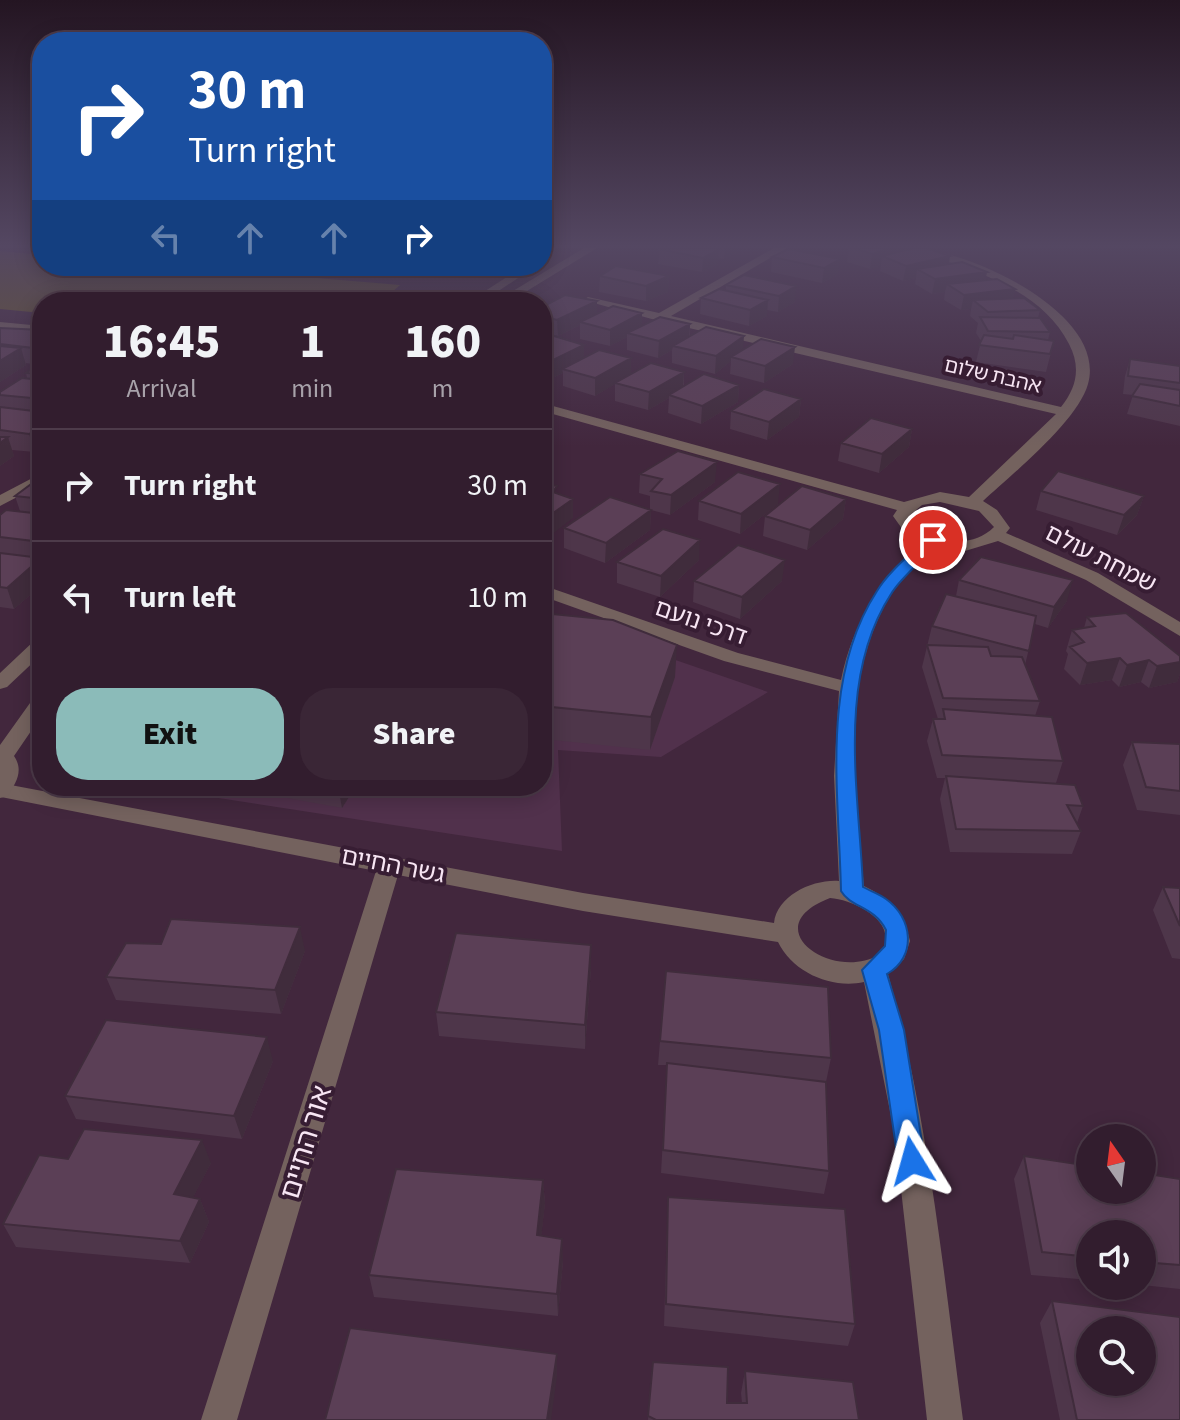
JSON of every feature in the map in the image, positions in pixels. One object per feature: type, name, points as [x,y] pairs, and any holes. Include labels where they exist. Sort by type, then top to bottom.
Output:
[{"type":"street","name":"אהבת שלום","points":[[644,314],[1062,411]]},
{"type":"street","points":[[659,318],[666,314]]},
{"type":"street","points":[[972,503],[1034,444],[1082,386],[1082,359],[1073,335],[1054,314]]},
{"type":"street","points":[[2,326],[32,328]]},
{"type":"street","points":[[552,410],[905,507]]},
{"type":"street","points":[[0,501],[32,484]]},
{"type":"street","points":[[940,497],[972,503],[998,517],[1002,528],[997,535],[980,544],[962,545],[933,540],[907,527],[901,516],[905,507],[918,500],[940,497]]},
{"type":"street","name":"שמחת עולם","points":[[997,535],[1077,571],[1160,615],[1180,631]]},
{"type":"street","points":[[852,891],[847,817],[848,687],[862,636],[884,591],[933,540]]},
{"type":"street","name":"דרכי נועם","points":[[552,594],[719,656],[781,674],[848,687]]},
{"type":"street","points":[[0,683],[32,653]]},
{"type":"street","points":[[0,790],[8,777],[9,765],[2,753],[32,713]]},
{"type":"street","name":"גשר החיים","points":[[0,790],[583,902],[786,934]]},
{"type":"street","name":"אור החיים","points":[[219,1420],[390,864]]},
{"type":"street","points":[[829,889],[852,891],[878,904],[890,916],[897,930],[896,949],[884,965],[874,970],[841,974],[827,970],[798,953],[786,934],[785,916],[792,904],[805,894],[829,889]]},
{"type":"street","points":[[874,970],[892,1030],[899,1074],[945,1420]]},
{"type":"shaded area","points":[[552,617],[768,692],[661,757],[558,750],[562,851],[205,796],[552,796]]},
{"type":"building","points":[[552,314],[569,314],[557,320],[552,319]]},
{"type":"building","points":[[596,314],[640,314],[610,330],[580,322]]},
{"type":"building","points":[[660,317],[690,324],[659,341],[627,333]]},
{"type":"building","points":[[980,317],[1040,318],[1050,332],[988,331]]},
{"type":"building","points":[[706,327],[744,336],[716,356],[673,346]]},
{"type":"building","points":[[0,328],[32,330],[32,348],[0,344]]},
{"type":"building","points":[[984,335],[1013,339],[1014,335],[1054,341],[1050,354],[979,345]]},
{"type":"building","points":[[554,336],[584,345],[552,361]]},
{"type":"building","points":[[761,339],[795,347],[765,366],[731,357]]},
{"type":"building","points":[[0,346],[21,348],[0,361]]},
{"type":"building","points":[[599,350],[631,358],[595,378],[562,369]]},
{"type":"building","points":[[1130,359],[1180,366],[1180,383],[1128,376]]},
{"type":"building","points":[[651,363],[684,372],[649,392],[615,383]]},
{"type":"building","points":[[704,374],[739,385],[702,406],[669,395]]},
{"type":"building","points":[[22,378],[32,379],[32,398],[0,395]]},
{"type":"building","points":[[1140,384],[1180,390],[1180,406],[1132,396]]},
{"type":"building","points":[[764,389],[801,399],[769,422],[731,411]]},
{"type":"building","points":[[0,407],[32,411],[32,432],[29,434],[0,430]]},
{"type":"building","points":[[871,418],[912,429],[882,454],[841,443]]},
{"type":"building","points":[[678,451],[717,462],[671,495],[651,491],[662,479],[640,474]]},
{"type":"building","points":[[1058,471],[1144,496],[1124,515],[1041,491]]},
{"type":"building","points":[[738,472],[780,484],[741,514],[699,501]]},
{"type":"building","points":[[32,483],[32,498],[15,496]]},
{"type":"building","points":[[552,485],[557,486],[553,492],[573,499],[552,514]]},
{"type":"building","points":[[802,486],[846,499],[810,530],[765,516]]},
{"type":"building","points":[[610,497],[651,510],[606,543],[564,528]]},
{"type":"building","points":[[6,510],[32,513],[32,541],[0,537],[0,515]]},
{"type":"building","points":[[663,529],[700,540],[661,576],[617,562]]},
{"type":"building","points":[[738,545],[785,560],[742,597],[694,581]]},
{"type":"building","points":[[0,553],[32,557],[32,566],[7,588],[0,587]]},
{"type":"building","points":[[981,557],[1073,580],[1054,607],[959,580]]},
{"type":"building","points":[[946,594],[1036,616],[1029,651],[932,626]]},
{"type":"building","points":[[1126,613],[1180,656],[1180,662],[1157,666],[1149,660],[1127,665],[1120,658],[1087,663],[1070,647],[1084,642],[1072,630],[1095,626],[1087,617]]},
{"type":"building","points":[[552,614],[613,620],[677,645],[651,717],[552,707]]},
{"type":"building","points":[[927,645],[988,647],[991,656],[1022,657],[1040,701],[943,698]]},
{"type":"building","points":[[943,709],[1052,717],[1063,761],[942,755],[933,719],[945,719]]},
{"type":"building","points":[[1132,742],[1180,744],[1180,791],[1146,787]]},
{"type":"building","points":[[946,776],[1075,785],[1083,806],[1067,805],[1081,831],[956,829]]},
{"type":"building","points":[[1163,887],[1180,888],[1180,926]]},
{"type":"building","points":[[171,919],[300,927],[275,990],[106,977],[126,943],[161,944]]},
{"type":"building","points":[[456,933],[591,945],[585,1025],[436,1012]]},
{"type":"building","points":[[666,971],[828,987],[831,1058],[660,1041]]},
{"type":"building","points":[[106,1020],[267,1037],[234,1116],[65,1096]]},
{"type":"building","points":[[667,1063],[826,1082],[829,1171],[663,1150]]},
{"type":"building","points":[[84,1129],[202,1140],[174,1194],[200,1199],[180,1241],[3,1224],[39,1155],[68,1159]]},
{"type":"building","points":[[1024,1156],[1076,1164],[1076,1204],[1156,1204],[1156,1175],[1180,1179],[1180,1265],[1156,1263],[1156,1220],[1076,1220],[1076,1256],[1042,1252]]},
{"type":"building","points":[[396,1169],[543,1180],[537,1235],[562,1239],[557,1294],[369,1275]]},
{"type":"building","points":[[668,1197],[845,1209],[855,1324],[666,1304]]},
{"type":"building","points":[[1052,1301],[1180,1317],[1180,1420],[1077,1420]]},
{"type":"building","points":[[350,1328],[557,1354],[547,1420],[325,1420]]},
{"type":"building","points":[[653,1362],[728,1367],[727,1403],[747,1403],[745,1371],[853,1382],[859,1420],[656,1420],[648,1416]]},
{"type":"route","points":[[912,1161],[892,1030],[874,970],[884,965],[896,949],[897,930],[890,916],[878,904],[852,891],[847,817],[848,687],[862,636],[884,591],[933,540]]}]
